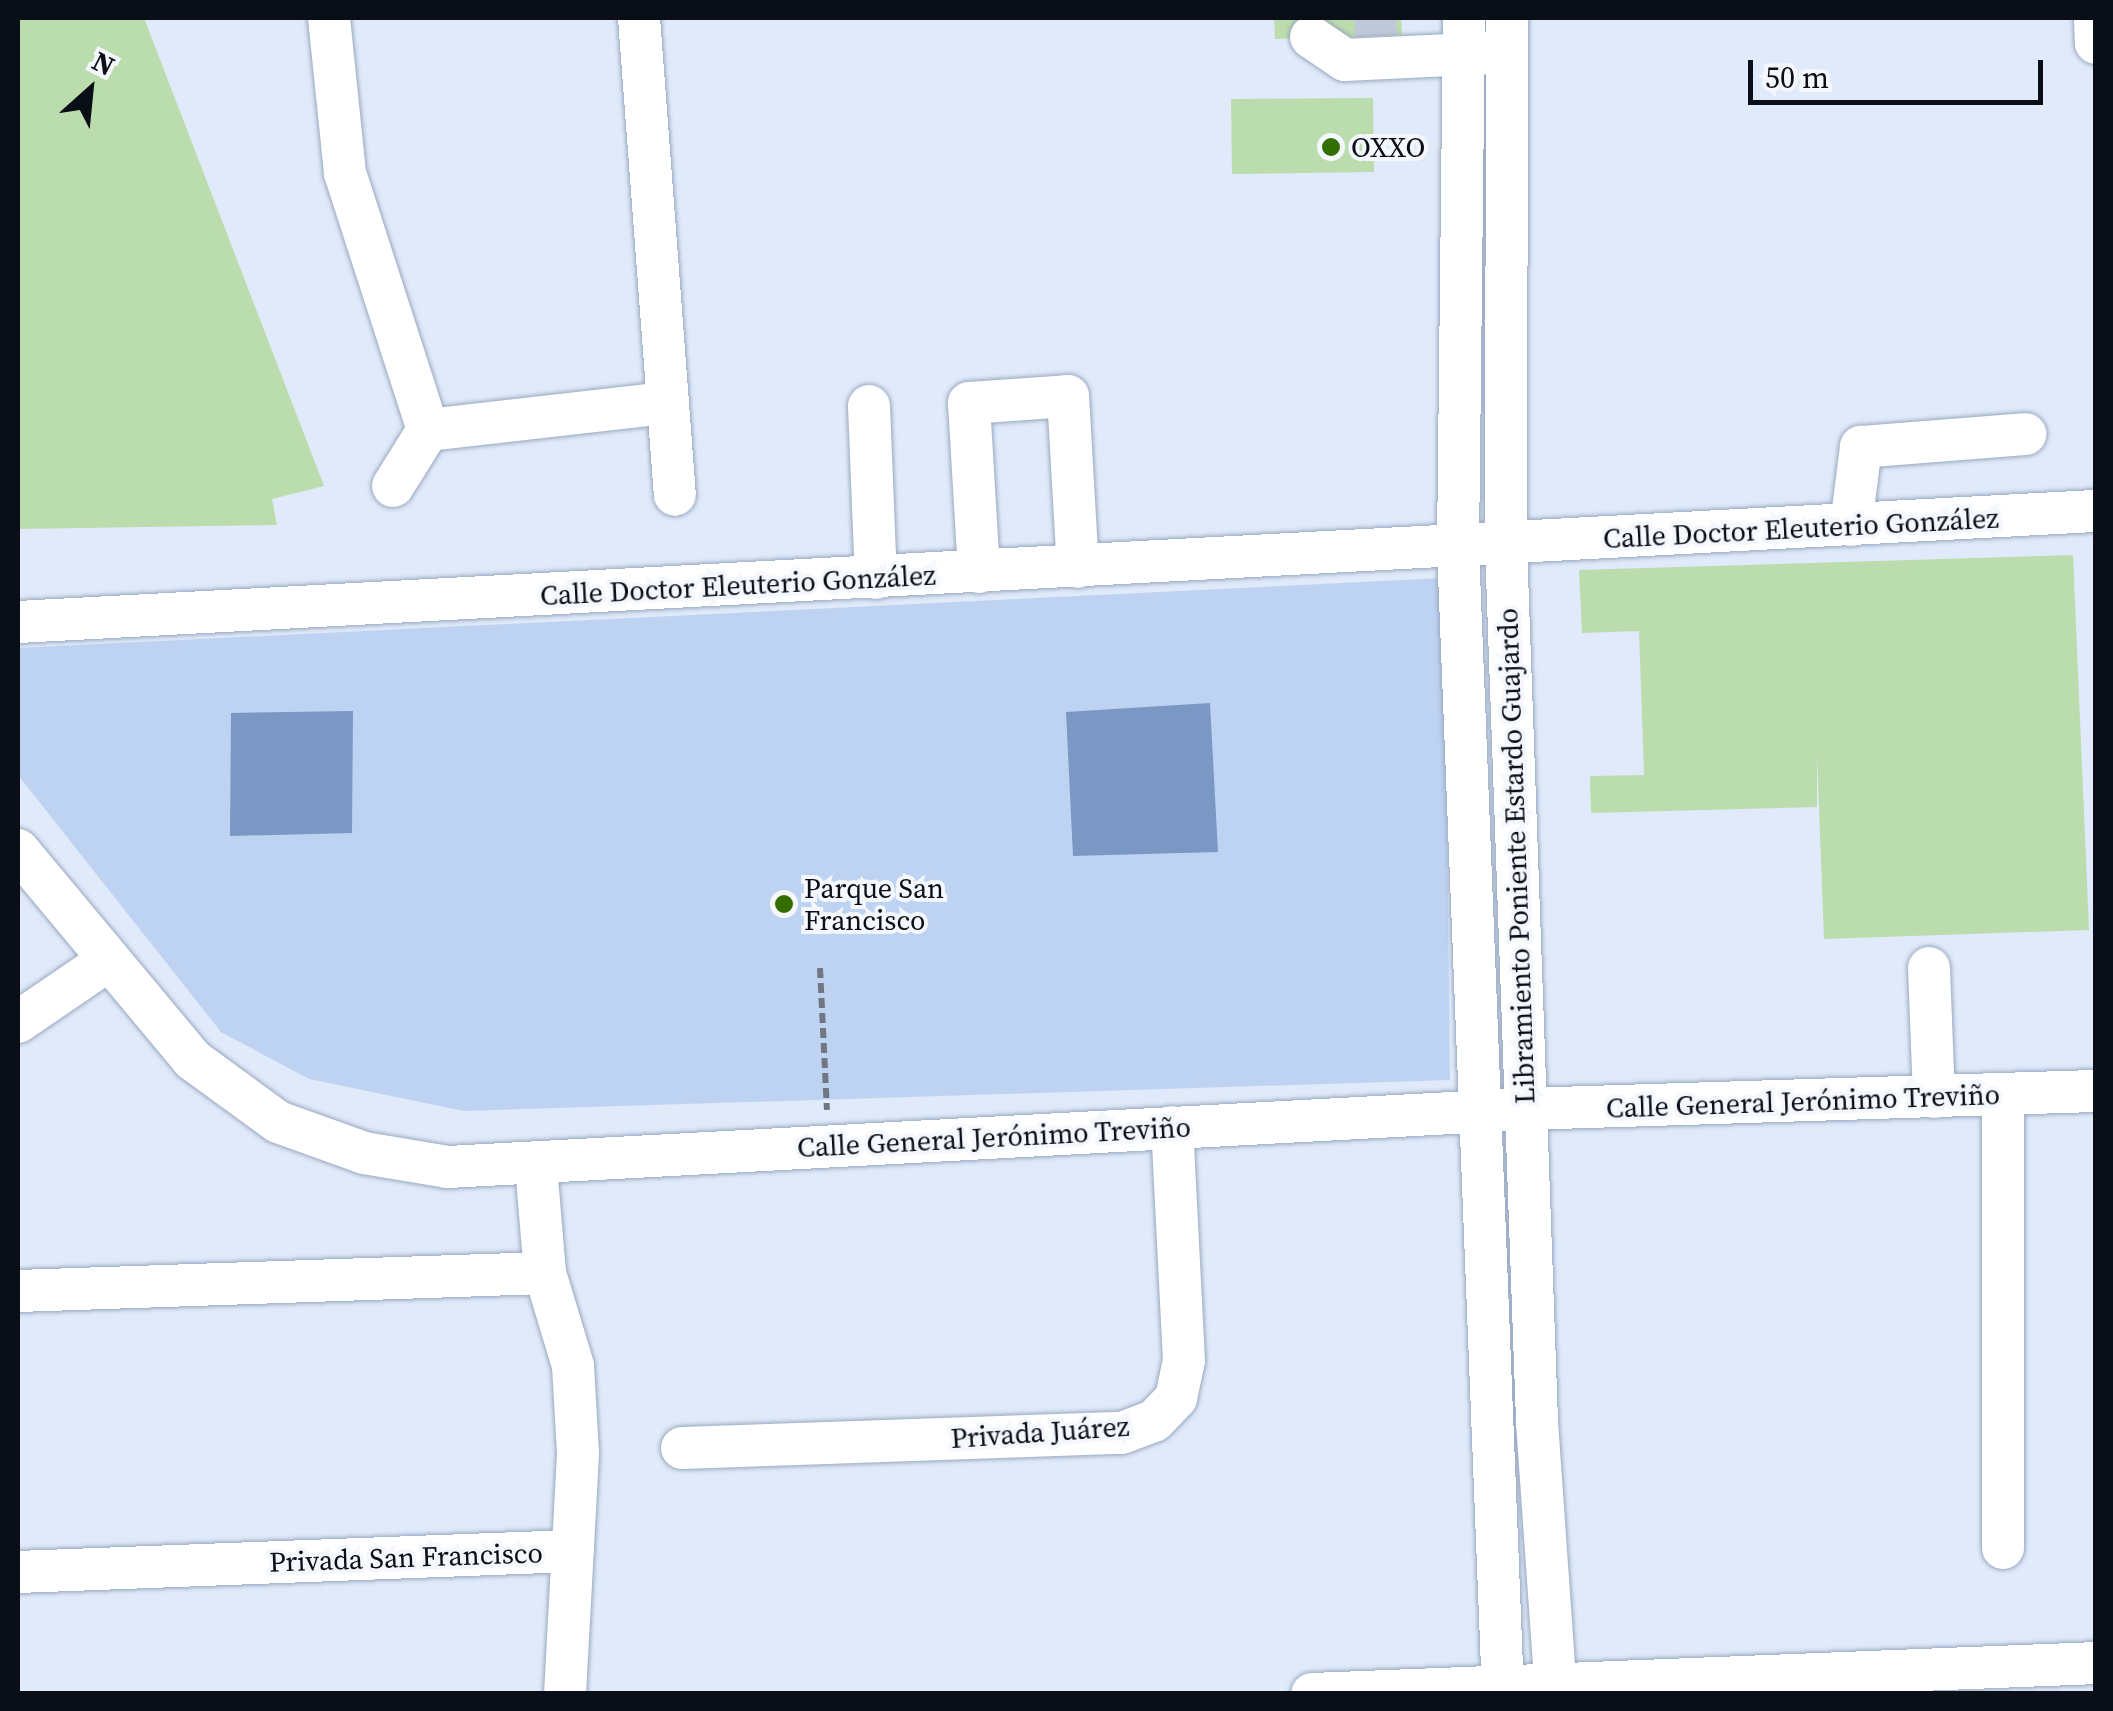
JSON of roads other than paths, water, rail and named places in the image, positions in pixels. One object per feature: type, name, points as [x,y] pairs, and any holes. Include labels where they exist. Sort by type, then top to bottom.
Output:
[{"type":"street","points":[[329,18],[345,173],[428,430],[393,486]]},
{"type":"street","points":[[640,18],[665,403],[675,495]]},
{"type":"street","points":[[2094,18],[2096,42]]},
{"type":"street","points":[[1310,37],[1345,60],[1376,46],[1507,35]]},
{"type":"street","name":"Libramiento Poniente Estardo Guajardo","points":[[1507,35],[1506,546],[1524,1109],[1556,1688]]},
{"type":"street","name":"Libramiento Poniente Estardo Guajardo","points":[[1464,36],[1458,548],[1473,1112],[1503,1690]]},
{"type":"street","points":[[980,572],[969,404],[1068,396],[1078,567]]},
{"type":"street","points":[[428,430],[665,403]]},
{"type":"street","points":[[869,406],[876,578]]},
{"type":"street","points":[[1852,525],[1861,447],[2025,434]]},
{"type":"street","name":"Calle Doctor Eleuterio González","points":[[18,622],[1506,546],[2096,511]]},
{"type":"street","name":"Calle General Jerónimo Treviño","points":[[18,850],[193,1060],[278,1122],[381,1156],[536,1166],[1524,1109],[2096,1091]]},
{"type":"street","points":[[18,1022],[109,960]]},
{"type":"street","points":[[1928,968],[1934,1096]]},
{"type":"street","points":[[2003,1094],[2003,1548]]},
{"type":"street","name":"Privada Juárez","points":[[682,1448],[1122,1433],[1154,1422],[1176,1398],[1184,1362],[1172,1128]]},
{"type":"street","name":"Privada San Francisco","points":[[18,1572],[573,1551],[573,1366],[545,1273],[536,1166]]},
{"type":"street","points":[[18,1291],[545,1273]]},
{"type":"street","points":[[564,1694],[573,1551]]},
{"type":"street","points":[[1312,1694],[1556,1688],[2096,1663]]},
{"type":"tunnel","points":[[1375,18],[1376,36]]},
{"type":"place","name":"OXXO","points":[[1331,147]]},
{"type":"place","name":"Parque San Francisco","points":[[784,904]]}]
